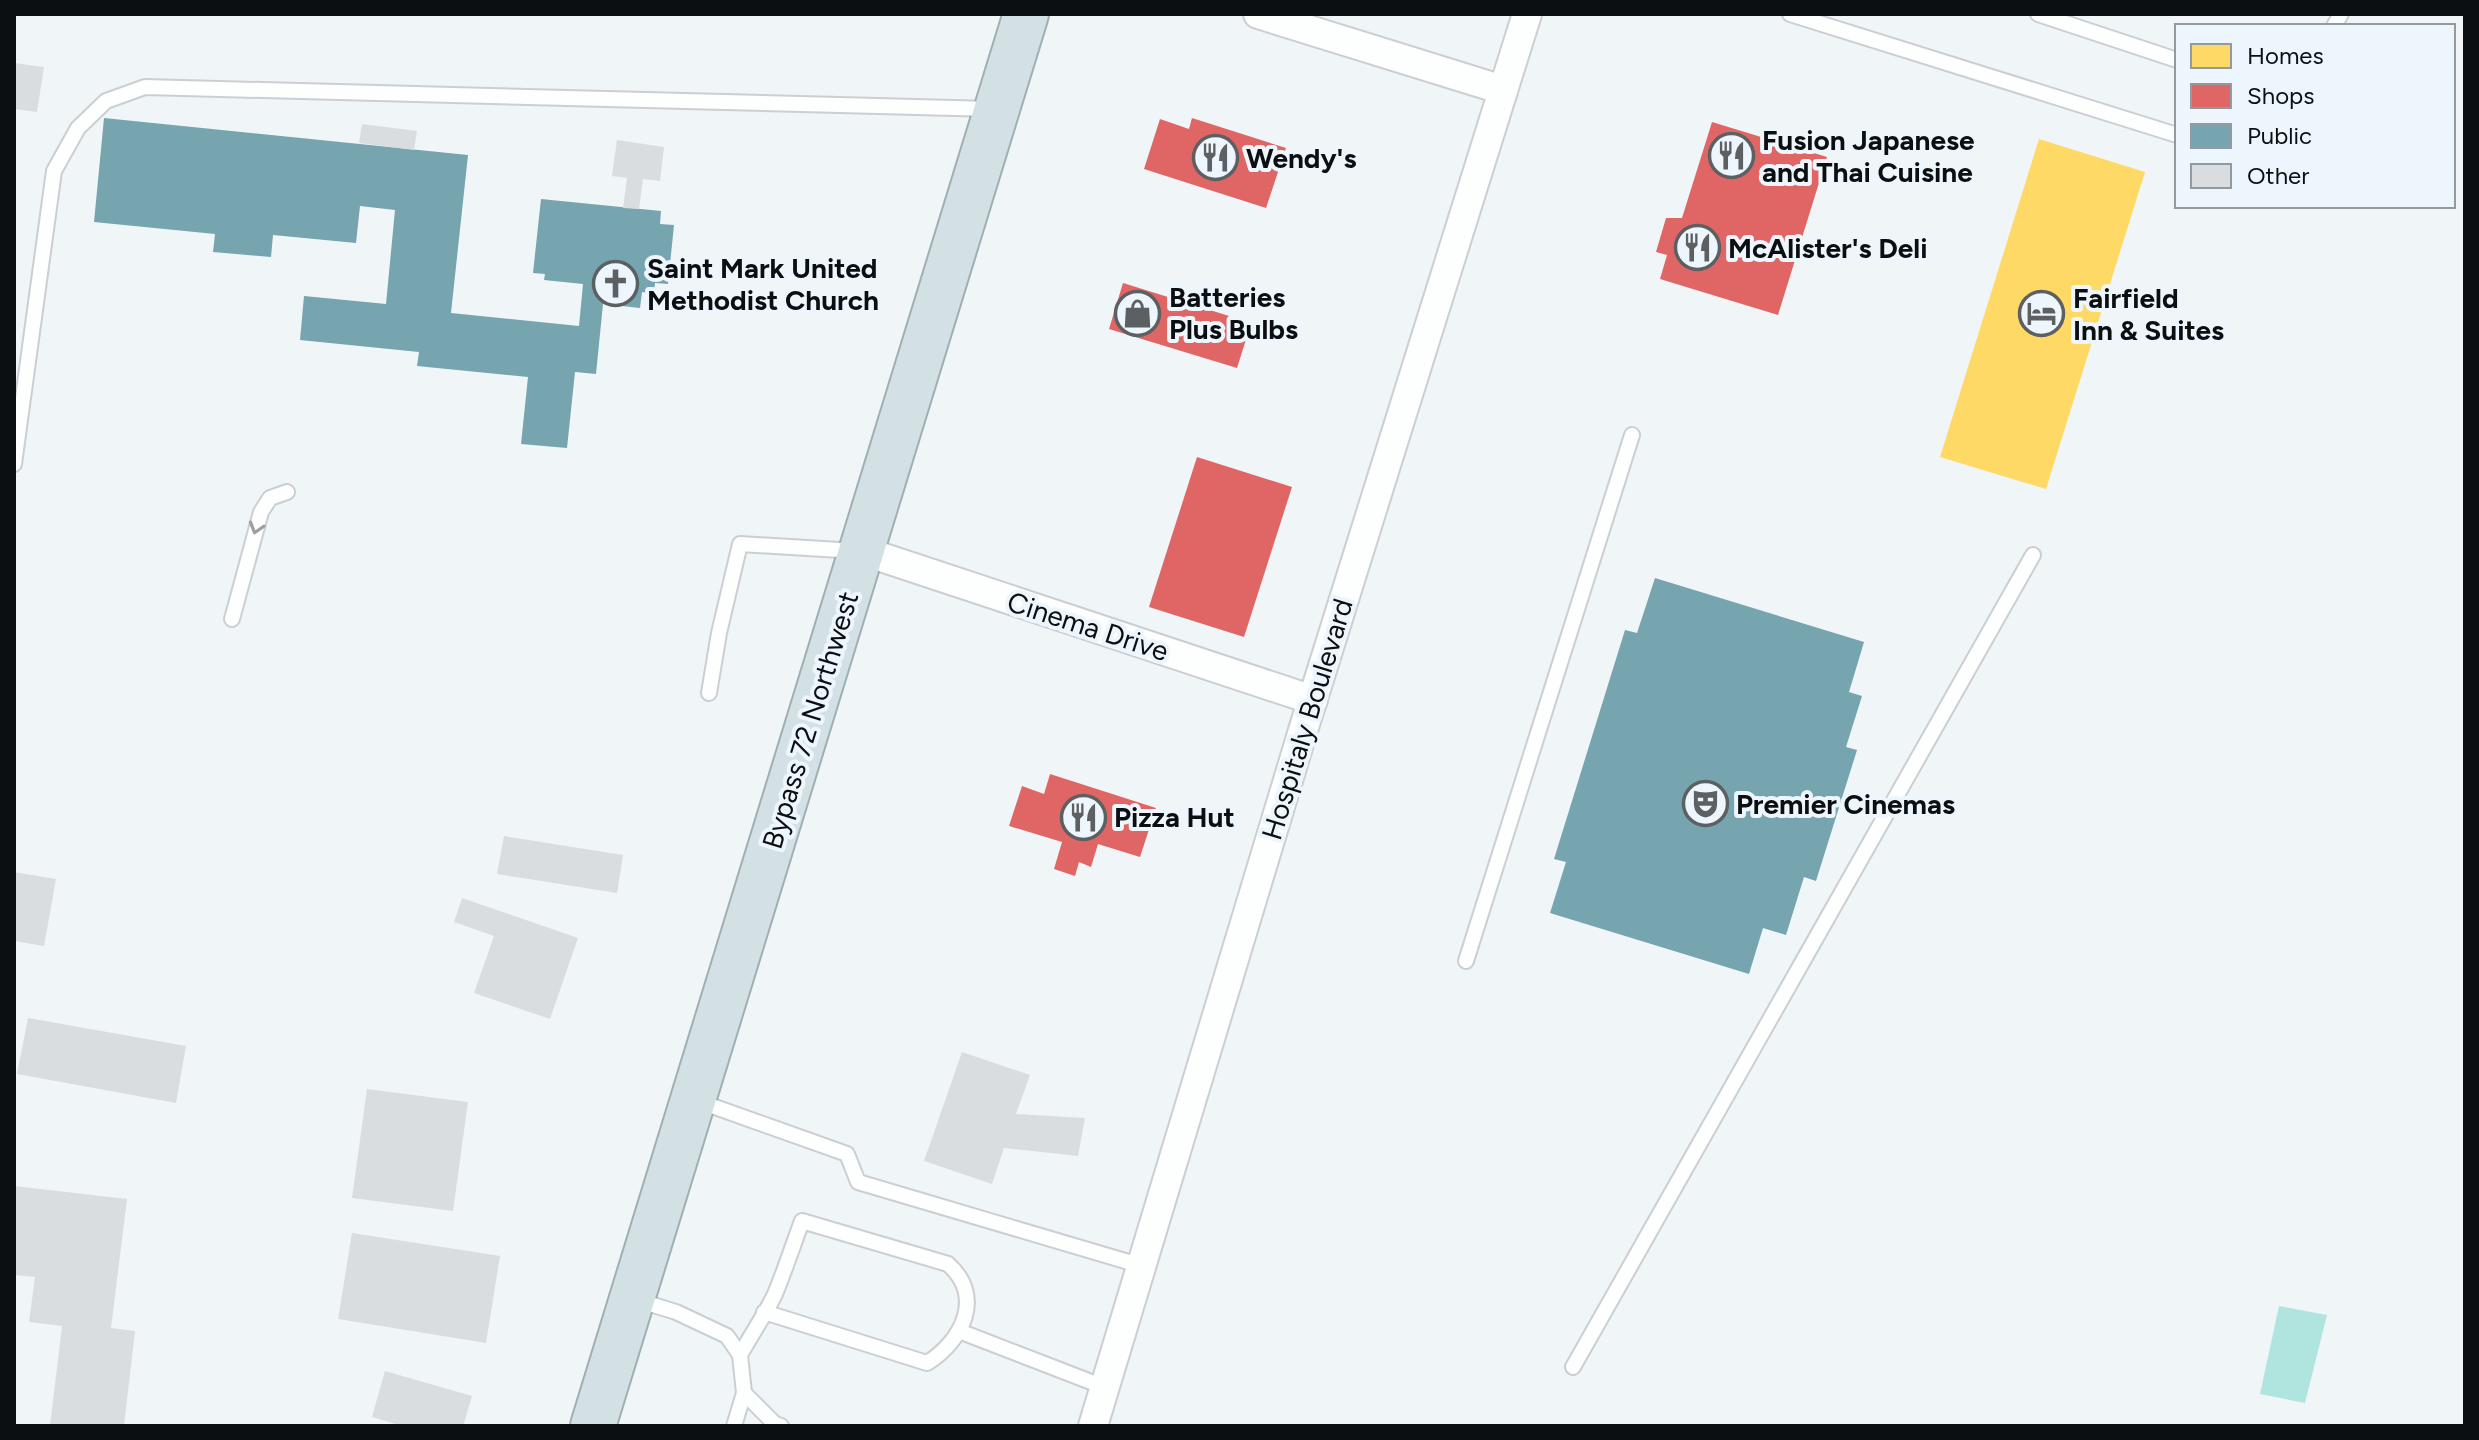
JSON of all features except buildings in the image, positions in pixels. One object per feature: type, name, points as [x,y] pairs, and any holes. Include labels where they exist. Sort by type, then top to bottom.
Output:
[{"type":"highway","name":"Bypass 72 Northwest","points":[[593,1426],[1026,14]]},
{"type":"street","points":[[1258,14],[1503,90]]},
{"type":"street","name":"Hospitaly Boulevard","points":[[1093,1426],[1313,700],[1527,14]]},
{"type":"street","name":"Cinema Drive","points":[[863,551],[1313,700]]},
{"type":"lane","points":[[1790,14],[2175,134]]},
{"type":"lane","points":[[2038,14],[2175,59]]},
{"type":"lane","points":[[14,464],[54,171],[78,128],[106,101],[145,87],[998,109]]},
{"type":"lane","points":[[1466,961],[1632,435]]},
{"type":"lane","points":[[232,619],[261,512],[270,498],[287,492]]},
{"type":"lane","points":[[709,693],[719,633],[740,544],[863,551]]},
{"type":"lane","points":[[1573,1367],[2033,555]]},
{"type":"lane","points":[[694,1100],[847,1154],[858,1182],[1142,1266]]},
{"type":"lane","points":[[740,1355],[764,1312],[774,1295],[802,1221],[948,1264],[966,1287],[968,1304],[954,1342],[927,1363],[764,1312]]},
{"type":"lane","points":[[632,1298],[709,1326],[727,1336],[740,1355],[744,1393],[734,1426]]},
{"type":"lane","points":[[959,1331],[1104,1387]]},
{"type":"lane","points":[[744,1393],[775,1424],[781,1426]]},
{"type":"shaded area","points":[[2279,1306],[2327,1315],[2305,1403],[2260,1394]]},
{"type":"place","name":"Fusion Japanese and Thai Cuisine","points":[[1731,156]]},
{"type":"place","name":"Wendy's","points":[[1215,158]]},
{"type":"place","name":"McAlister's Deli","points":[[1697,248]]},
{"type":"place","name":"Saint Mark United Methodist Church","points":[[616,284]]},
{"type":"place","name":"Batteries Plus Bulbs","points":[[1138,313]]},
{"type":"place","name":"Fairfield Inn & Suites","points":[[2042,314]]},
{"type":"place","name":"Premier Cinemas","points":[[1705,804]]},
{"type":"place","name":"Pizza Hut","points":[[1083,817]]}]
